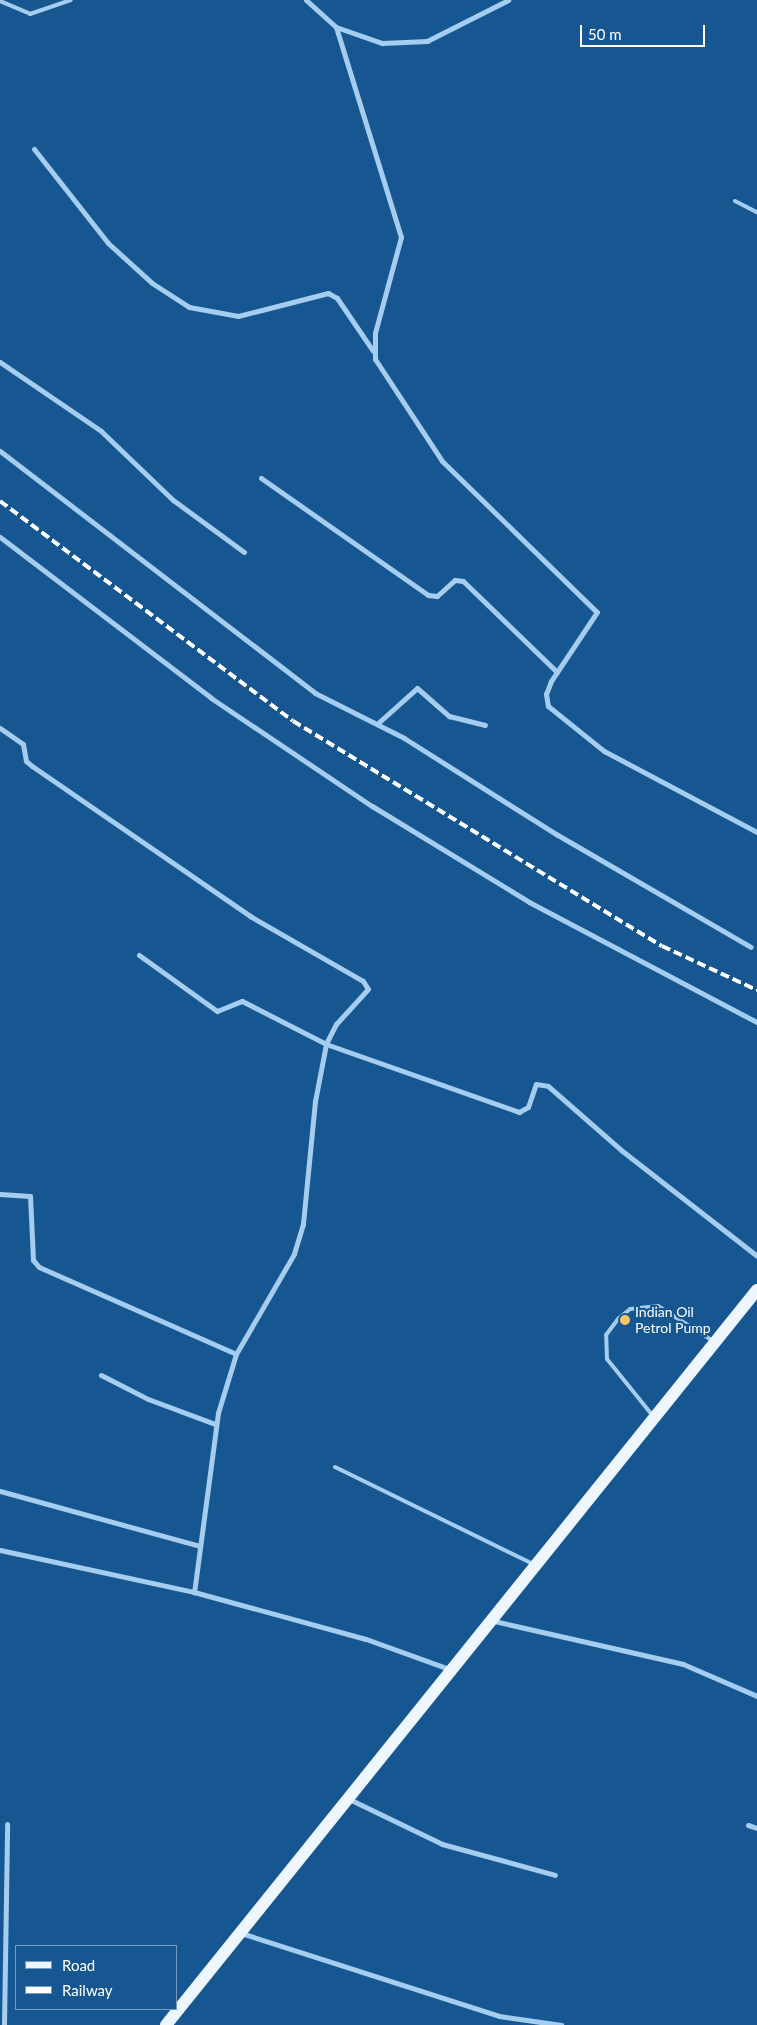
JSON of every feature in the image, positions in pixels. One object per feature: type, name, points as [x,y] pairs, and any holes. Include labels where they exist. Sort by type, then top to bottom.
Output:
[{"type":"main road","points":[[166,2025],[348,1799],[449,1669],[494,1621],[653,1417],[757,1290]]},
{"type":"street","points":[[306,0],[336,27],[382,43],[426,41],[508,0]]},
{"type":"street","points":[[336,27],[401,237],[373,352]]},
{"type":"street","points":[[34,149],[108,243],[152,283],[189,307],[238,316],[328,293],[337,298],[442,461],[594,607],[595,617],[557,672],[546,701],[559,717],[604,751],[757,832]]},
{"type":"street","points":[[0,362],[101,431],[173,500],[244,552]]},
{"type":"street","points":[[0,451],[315,693],[378,723],[751,947]]},
{"type":"street","points":[[261,478],[428,595],[437,596],[455,580],[463,581],[557,672]]},
{"type":"street","points":[[0,537],[211,698],[372,806],[529,902],[757,1022]]},
{"type":"street","points":[[378,723],[417,688],[449,716],[485,725]]},
{"type":"street","points":[[0,728],[23,744],[26,760],[32,766],[250,916],[363,981],[366,994],[336,1024],[326,1044],[315,1101],[303,1224],[294,1254],[236,1354],[215,1424],[194,1592]]},
{"type":"street","points":[[139,955],[217,1012],[242,1002],[326,1044],[519,1112],[528,1107],[536,1084],[548,1086],[621,1150],[757,1256]]},
{"type":"street","points":[[0,1194],[30,1196],[34,1260],[39,1267],[236,1354]]},
{"type":"street","points":[[101,1375],[148,1399],[215,1424]]},
{"type":"street","points":[[0,1490],[199,1546]]},
{"type":"street","points":[[0,1550],[194,1592],[366,1639],[449,1669]]},
{"type":"street","points":[[494,1621],[683,1664],[757,1696]]},
{"type":"street","points":[[348,1799],[442,1844],[555,1875]]},
{"type":"street","points":[[4,2025],[7,1824]]},
{"type":"street","points":[[748,1825],[757,1828]]},
{"type":"street","points":[[241,1933],[499,2016],[561,2025]]},
{"type":"lane","points":[[0,1],[30,14],[71,0]]},
{"type":"lane","points":[[735,201],[757,212]]},
{"type":"lane","points":[[653,1417],[607,1359],[606,1335],[618,1318],[630,1309],[658,1306],[715,1342]]},
{"type":"lane","points":[[335,1468],[537,1566]]},
{"type":"railway","points":[[0,501],[293,721],[662,946],[757,990]]},
{"type":"place","name":"Indian Oil Petrol Pump","points":[[625,1320]]}]
